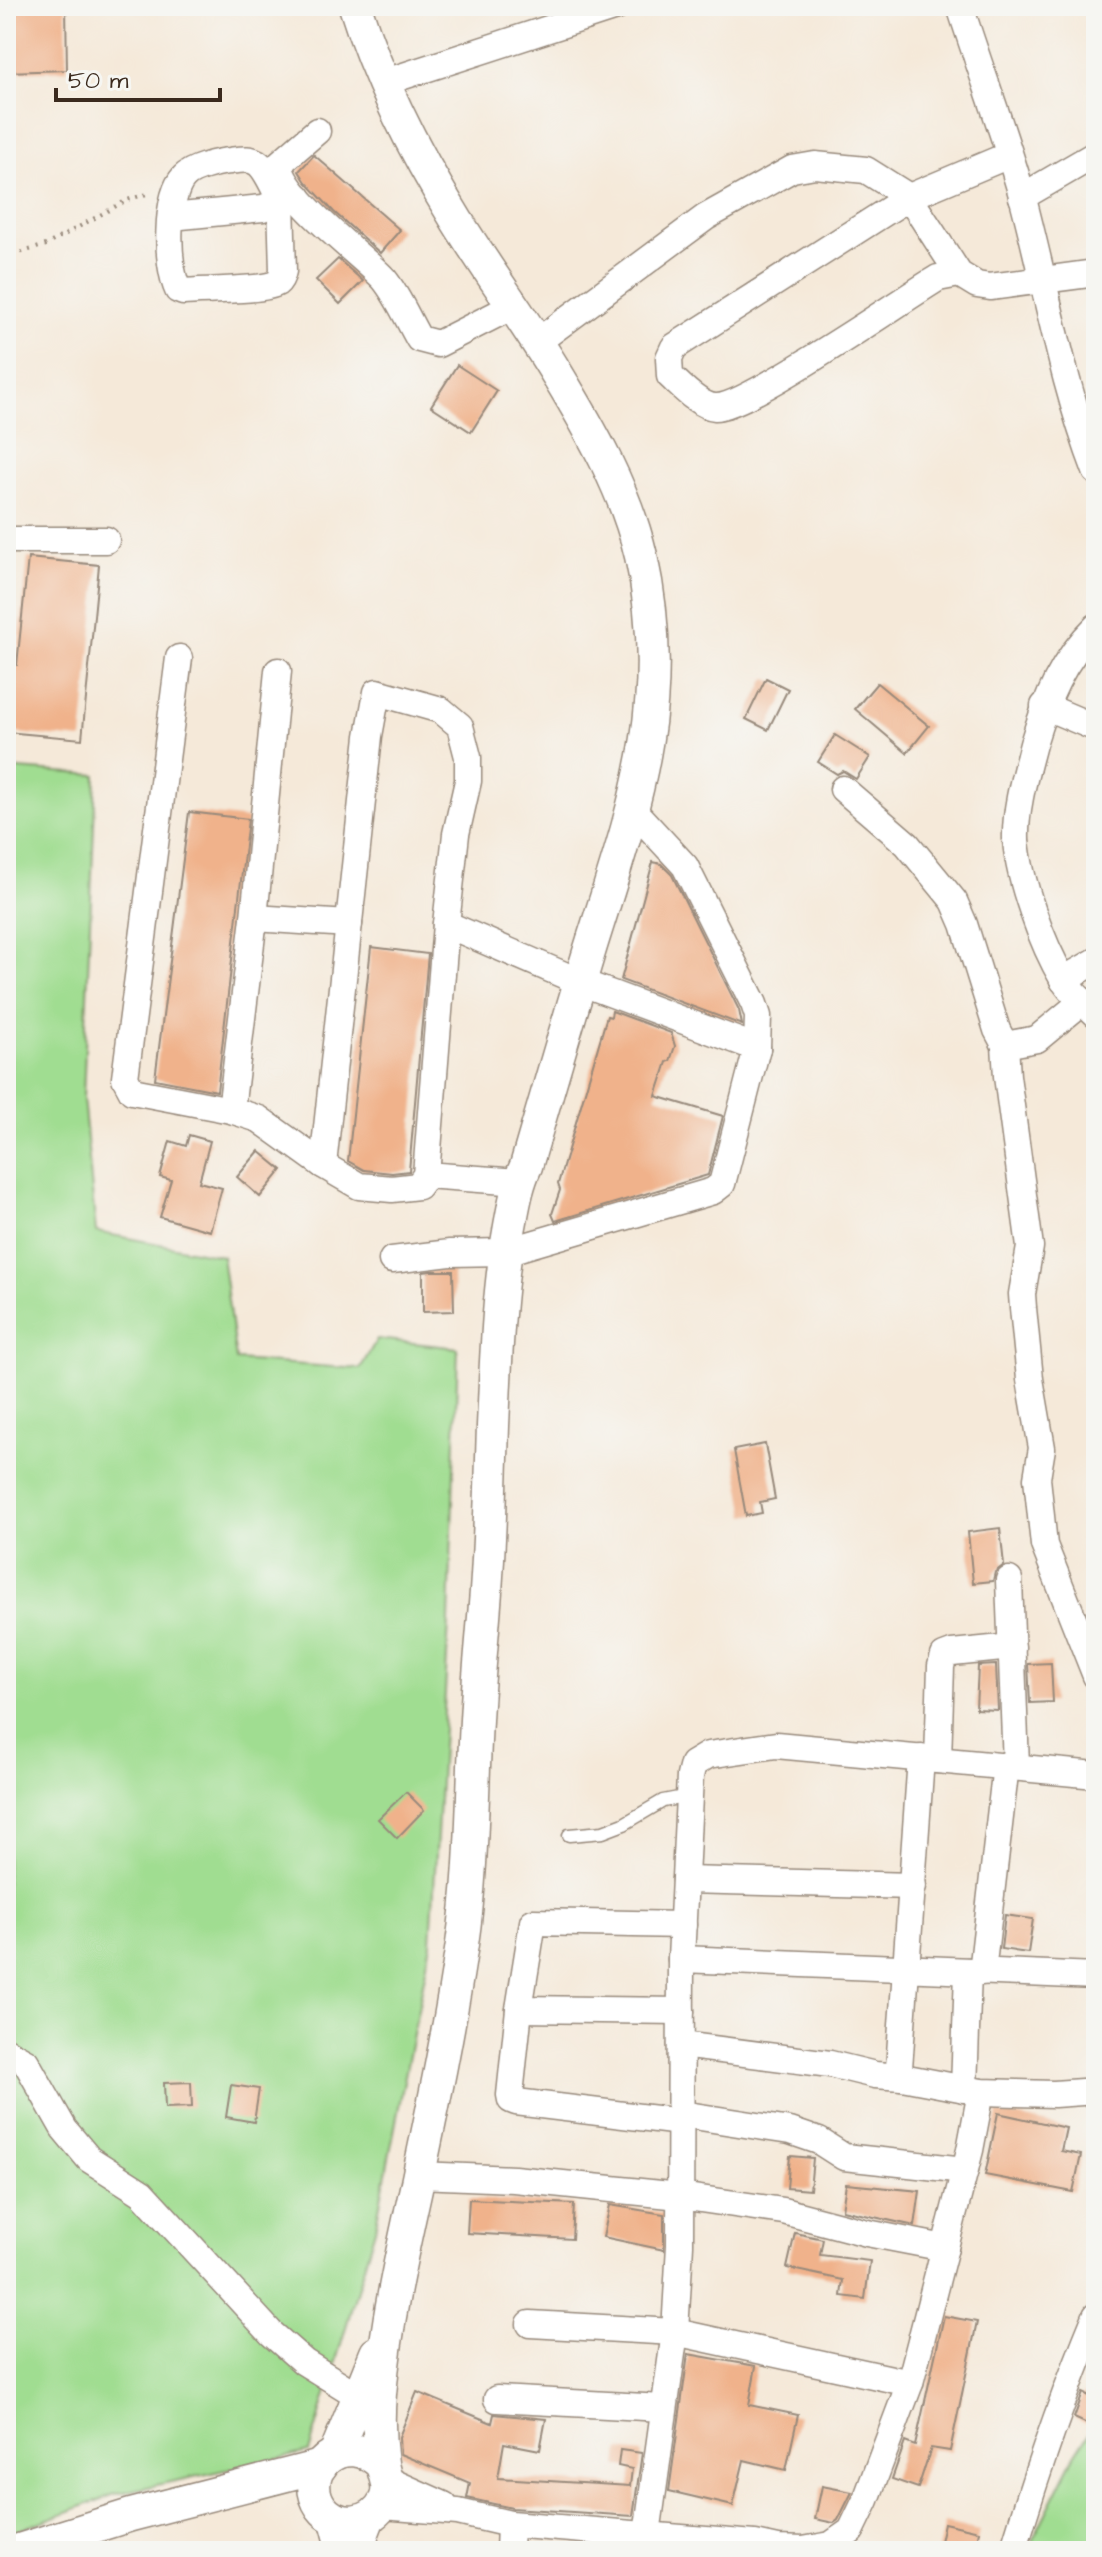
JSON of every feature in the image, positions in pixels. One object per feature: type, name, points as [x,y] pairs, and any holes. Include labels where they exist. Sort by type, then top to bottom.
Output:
[{"type":"street","points":[[355,6],[382,83],[421,160],[458,224],[537,342],[617,486],[640,553],[653,640],[648,739],[634,811],[519,1182],[505,1252],[463,1943],[419,2175],[385,2332],[379,2401],[381,2492],[359,2551]]},
{"type":"street","points":[[382,83],[619,6]]},
{"type":"street","points":[[960,6],[1022,197],[1081,432],[1096,471]]},
{"type":"street","points":[[317,131],[280,163],[280,172],[290,199],[281,278],[276,283],[255,287],[178,290],[169,258],[175,190],[185,175],[223,161],[247,159],[259,163],[290,199],[385,280],[419,339],[438,344],[513,306]]},
{"type":"street","points":[[1022,197],[1096,154]]},
{"type":"street","points":[[959,274],[938,278],[762,388],[730,404],[713,407],[670,376],[669,358],[674,347],[909,197],[1009,155]]},
{"type":"street","points":[[537,342],[706,217],[792,169],[815,165],[866,170],[909,197],[959,274],[977,285],[990,287],[1042,282],[1096,273]]},
{"type":"street","points":[[171,217],[263,208],[290,199]]},
{"type":"street","points":[[6,540],[106,540]]},
{"type":"street","points":[[1005,1045],[1037,1039],[1089,1008],[1063,980],[1032,911],[1016,840],[1017,816],[1026,772],[1044,706],[1057,678],[1096,627]]},
{"type":"street","points":[[179,658],[125,1078],[132,1091],[231,1110],[259,1119],[323,1165],[359,1186],[392,1189],[418,1186],[426,1175],[446,924],[456,834],[468,781],[468,757],[460,726],[441,710],[377,692],[369,736],[323,1165]]},
{"type":"street","points":[[231,1110],[254,918],[278,671]]},
{"type":"street","points":[[1044,706],[1096,728]]},
{"type":"street","points":[[843,789],[907,844],[954,901],[969,938],[997,1030],[1005,1045],[1030,1247],[1022,1294],[1030,1379],[1042,1448],[1037,1478],[1044,1545],[1096,1676]]},
{"type":"street","points":[[392,1260],[450,1253],[505,1252],[713,1191],[722,1184],[757,1048],[758,1016],[685,866],[634,811]]},
{"type":"street","points":[[254,918],[349,924]]},
{"type":"street","points":[[446,924],[580,982],[757,1048]]},
{"type":"street","points":[[1063,980],[1096,961]]},
{"type":"street","points":[[426,1175],[519,1182]]},
{"type":"street","points":[[381,2492],[510,2524],[755,2544],[778,2550],[831,2545],[851,2531],[866,2500],[910,2383],[965,2170],[973,2090],[975,1972],[1011,1765],[1009,1580]]},
{"type":"street","points":[[902,2077],[899,2068],[913,1886],[941,1666],[944,1656],[952,1653],[1012,1647]]},
{"type":"street","points":[[647,2534],[675,2332],[680,2196],[681,1959],[689,1796],[695,1761],[708,1755],[776,1745],[1096,1775]]},
{"type":"street","points":[[685,1880],[913,1886]]},
{"type":"street","points":[[683,1925],[533,1922],[519,2009],[511,2100],[790,2131],[811,2137],[844,2157],[965,2170]]},
{"type":"street","points":[[681,1959],[1096,1976]]},
{"type":"street","points":[[519,2009],[681,2011]]},
{"type":"street","points":[[681,2045],[830,2064],[875,2075],[973,2090],[1054,2094],[1096,2091]]},
{"type":"street","points":[[6,2051],[26,2062],[64,2129],[89,2159],[142,2193],[282,2343],[304,2362],[357,2395]]},
{"type":"street","points":[[419,2175],[514,2179],[680,2196],[783,2211],[867,2233],[945,2248]]},
{"type":"street","points":[[1013,2551],[1067,2385],[1096,2316]]},
{"type":"street","points":[[530,2324],[675,2332],[910,2383]]},
{"type":"street","points":[[341,2551],[329,2515],[317,2499],[317,2473],[328,2459],[385,2332]]},
{"type":"street","points":[[497,2399],[663,2408]]},
{"type":"street","points":[[16,2551],[131,2515],[245,2487],[328,2459],[348,2449],[362,2450],[373,2456],[381,2492]]},
{"type":"street","points":[[245,2487],[287,2495],[329,2515],[353,2522],[381,2492]]},
{"type":"street","points":[[509,2551],[510,2524]]},
{"type":"lane","points":[[569,1835],[603,1832],[624,1824],[663,1801],[689,1796]]},
{"type":"path","points":[[6,257],[46,245],[127,200],[164,189],[175,190]]},
{"type":"green space","points":[[6,768],[96,775],[83,1098],[96,1232],[222,1256],[236,1360],[360,1369],[377,1339],[458,1348],[449,1621],[431,1943],[375,2229],[309,2452],[115,2494],[6,2535]]},
{"type":"green space","points":[[1096,2422],[1096,2551],[1027,2551],[1075,2455]]},
{"type":"building","points":[[6,6],[66,6],[67,70],[6,72]]},
{"type":"building","points":[[314,155],[400,230],[380,253],[306,182],[299,171]]},
{"type":"building","points":[[338,259],[363,281],[340,304],[316,280]]},
{"type":"building","points":[[457,365],[497,391],[471,432],[431,406]]},
{"type":"building","points":[[28,558],[99,565],[82,739],[6,732],[6,664],[17,665]]},
{"type":"building","points":[[766,678],[788,689],[768,730],[746,719]]},
{"type":"building","points":[[877,683],[929,726],[907,753],[855,709]]},
{"type":"building","points":[[835,735],[870,757],[856,779],[843,771],[837,774],[818,762]]},
{"type":"building","points":[[189,812],[248,819],[217,1091],[155,1079]]},
{"type":"building","points":[[653,862],[661,864],[672,875],[739,1010],[742,1025],[621,980]]},
{"type":"building","points":[[371,947],[428,954],[409,1171],[364,1170],[348,1161]]},
{"type":"building","points":[[612,1011],[671,1033],[675,1046],[656,1096],[723,1116],[708,1175],[555,1221],[552,1214],[560,1190],[558,1184],[607,1016],[611,1017]]},
{"type":"building","points":[[189,1135],[210,1141],[199,1182],[222,1188],[210,1231],[160,1217],[171,1180],[160,1177],[170,1141],[186,1146]]},
{"type":"building","points":[[259,1151],[282,1170],[260,1197],[237,1177]]},
{"type":"building","points":[[453,1271],[454,1311],[423,1312],[423,1272]]},
{"type":"building","points":[[765,1444],[775,1499],[760,1502],[762,1513],[746,1516],[734,1450]]},
{"type":"building","points":[[1000,1528],[1004,1565],[995,1572],[993,1581],[973,1583],[968,1532]]},
{"type":"building","points":[[1051,1663],[1053,1702],[1030,1703],[1028,1664]]},
{"type":"building","points":[[996,1665],[998,1710],[976,1709],[978,1666]]},
{"type":"building","points":[[406,1792],[424,1810],[397,1838],[378,1819]]},
{"type":"building","points":[[1005,1915],[1033,1919],[1028,1953],[1001,1949]]},
{"type":"building","points":[[191,2082],[192,2107],[165,2108],[164,2083]]},
{"type":"building","points":[[231,2085],[259,2089],[254,2122],[226,2117]]},
{"type":"building","points":[[998,2113],[1066,2128],[1061,2151],[1081,2155],[1073,2192],[985,2175]]},
{"type":"building","points":[[790,2156],[813,2158],[810,2190],[787,2188]]},
{"type":"building","points":[[846,2184],[920,2191],[915,2226],[842,2210]]},
{"type":"building","points":[[469,2199],[574,2204],[572,2239],[467,2233]]},
{"type":"building","points":[[610,2205],[664,2214],[664,2250],[603,2237]]},
{"type":"building","points":[[795,2233],[823,2239],[820,2255],[870,2261],[865,2299],[841,2296],[843,2280],[787,2268]]},
{"type":"building","points":[[944,2316],[977,2322],[950,2451],[931,2448],[918,2488],[892,2479],[905,2442],[915,2446]]},
{"type":"building","points":[[688,2354],[756,2366],[749,2405],[798,2415],[786,2470],[744,2460],[733,2506],[669,2491]]},
{"type":"building","points":[[417,2392],[492,2423],[494,2414],[546,2419],[540,2450],[504,2443],[498,2478],[630,2486],[632,2469],[618,2466],[620,2450],[642,2453],[633,2516],[512,2508],[467,2498],[470,2483],[400,2454],[399,2437]]},
{"type":"building","points":[[1083,2393],[1096,2399],[1096,2428],[1074,2418]]},
{"type":"building","points":[[822,2486],[852,2492],[834,2523],[815,2519]]},
{"type":"building","points":[[944,2523],[979,2531],[975,2551],[938,2551]]}]
